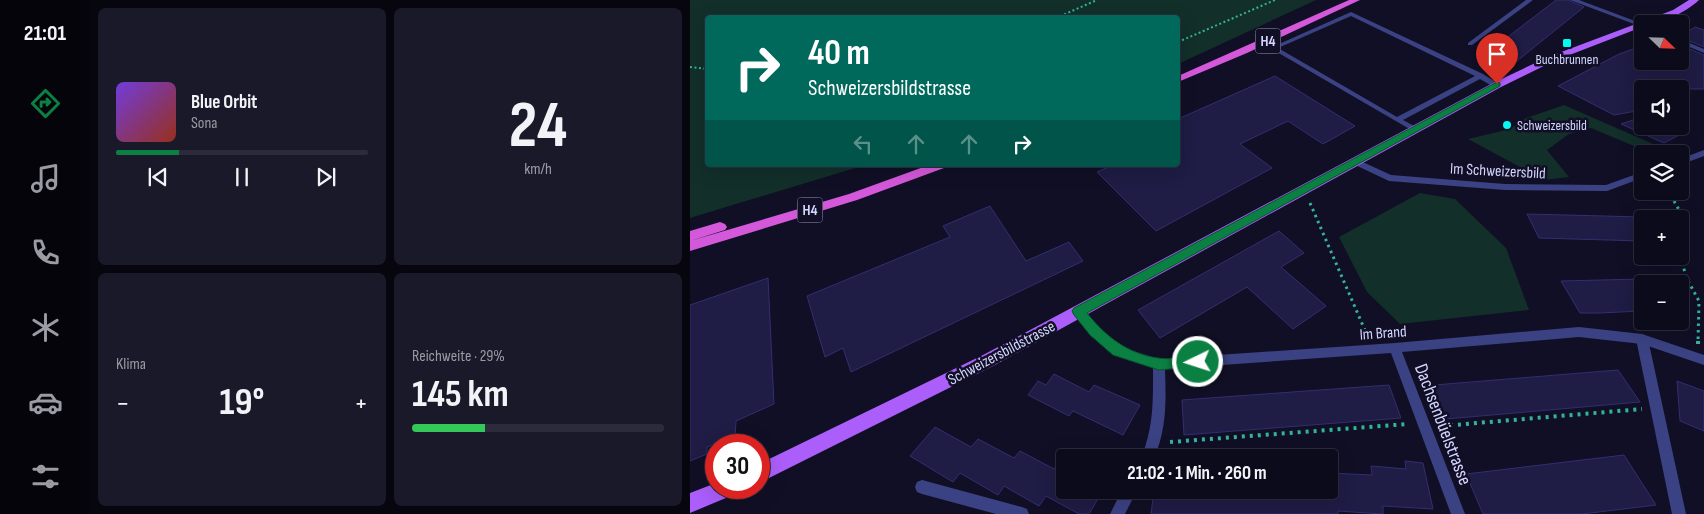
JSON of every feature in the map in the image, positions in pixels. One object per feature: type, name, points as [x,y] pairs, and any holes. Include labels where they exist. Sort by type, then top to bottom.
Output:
[{"type":"highway","name":"H4","points":[[1180,78],[1356,0]]},
{"type":"highway","name":"H4","points":[[690,236],[934,167]]},
{"type":"highway","name":"H4","points":[[690,246],[853,197],[934,167]]},
{"type":"main road","name":"Schweizersbildstrasse","points":[[1668,15],[1695,0]]},
{"type":"main road","name":"Schweizersbildstrasse","points":[[770,469],[920,395],[1497,84],[1551,59],[1634,28]]},
{"type":"main road","points":[[690,503],[705,497]]},
{"type":"street","points":[[1470,44],[1530,0]]},
{"type":"street","points":[[1573,0],[1634,22]]},
{"type":"street","points":[[1413,129],[1273,48],[1351,14],[1497,84]]},
{"type":"street","points":[[1689,45],[1704,51]]},
{"type":"street","points":[[1397,120],[1480,76]]},
{"type":"street","points":[[1689,159],[1704,153]]},
{"type":"street","name":"Im Schweizersbild","points":[[1354,161],[1389,178],[1505,187],[1607,188],[1634,178]]},
{"type":"street","name":"Im Brand","points":[[1078,311],[1094,331],[1117,351],[1159,364],[1373,350],[1579,332],[1642,339],[1701,359]]},
{"type":"street","points":[[1642,339],[1658,407],[1679,514]]},
{"type":"street","name":"Dachsenbüelstrasse","points":[[1395,348],[1458,514]]},
{"type":"street","points":[[1152,449],[1160,422],[1159,364]]},
{"type":"street","points":[[922,487],[1022,514]]},
{"type":"street","points":[[1117,514],[1125,499]]},
{"type":"path","points":[[1063,15],[1097,0]]},
{"type":"path","points":[[1180,41],[1275,0]]},
{"type":"path","points":[[690,67],[705,69]]},
{"type":"path","points":[[1304,188],[1373,350]]},
{"type":"path","points":[[1673,200],[1686,222],[1681,257],[1686,277],[1699,301],[1701,359]]},
{"type":"path","points":[[1155,443],[1658,407]]},
{"type":"green space","points":[[690,0],[1316,0],[1180,63],[1180,15],[705,15],[705,167],[858,167],[690,218]]},
{"type":"green space","points":[[1564,105],[1655,145],[1634,146],[1591,128],[1569,134],[1547,150],[1569,177],[1544,180],[1468,139],[1510,129],[1526,118]]},
{"type":"green space","points":[[1420,193],[1455,199],[1506,248],[1529,310],[1400,324],[1367,292],[1339,237]]},
{"type":"building","points":[[1556,0],[1568,0],[1584,7],[1517,61],[1502,67],[1479,59]]},
{"type":"building","points":[[1695,27],[1704,30],[1704,47],[1689,41],[1689,31]]},
{"type":"building","points":[[1634,49],[1634,70],[1689,70],[1689,49],[1704,55],[1704,89],[1689,89],[1689,80],[1634,80],[1634,111],[1614,115],[1558,86],[1619,54]]},
{"type":"building","points":[[1275,76],[1355,126],[1323,144],[1288,121],[1240,144],[1272,168],[1156,231],[1097,172],[1108,167],[1180,167],[1180,118]]},
{"type":"building","points":[[1634,120],[1634,130],[1621,124]]},
{"type":"building","points":[[1646,135],[1679,135],[1664,143]]},
{"type":"building","points":[[990,206],[1026,261],[1069,242],[1083,261],[851,372],[843,348],[825,357],[807,296],[950,237],[943,226]]},
{"type":"building","points":[[1527,214],[1634,217],[1634,241],[1539,238]]},
{"type":"building","points":[[1279,231],[1304,253],[1281,267],[1326,306],[1293,329],[1247,287],[1160,338],[1138,310]]},
{"type":"building","points":[[768,278],[774,404],[736,421],[735,434],[705,434],[705,455],[690,461],[690,305]]},
{"type":"building","points":[[1634,279],[1634,311],[1580,313],[1561,281]]},
{"type":"building","points":[[1618,370],[1640,402],[1435,420],[1422,386]]},
{"type":"building","points":[[1054,374],[1089,392],[1094,385],[1140,405],[1123,435],[1073,411],[1069,416],[1028,395],[1038,381],[1046,385]]},
{"type":"building","points":[[1677,381],[1704,391],[1704,431],[1680,421]]},
{"type":"building","points":[[1389,385],[1401,418],[1184,435],[1182,400]]},
{"type":"building","points":[[935,427],[971,447],[978,439],[1014,458],[1020,451],[1054,469],[1056,466],[1056,499],[1098,499],[1089,514],[1079,514],[1046,496],[1039,506],[1004,486],[998,495],[960,473],[953,482],[910,456]]},
{"type":"building","points":[[1624,455],[1656,505],[1582,514],[1483,514],[1466,474]]},
{"type":"building","points":[[1405,461],[1423,463],[1433,509],[1383,506],[1383,514],[1338,511],[1338,514],[1151,514],[1153,499],[1338,499],[1338,473],[1372,475],[1371,466],[1406,469]]},
{"type":"place","name":"Buchbrunnen","points":[[1567,43]]},
{"type":"place","name":"Schweizersbild","points":[[1507,125]]},
{"type":"route","points":[[1198,362],[1159,364],[1117,351],[1094,331],[1078,311],[1497,84]]}]
